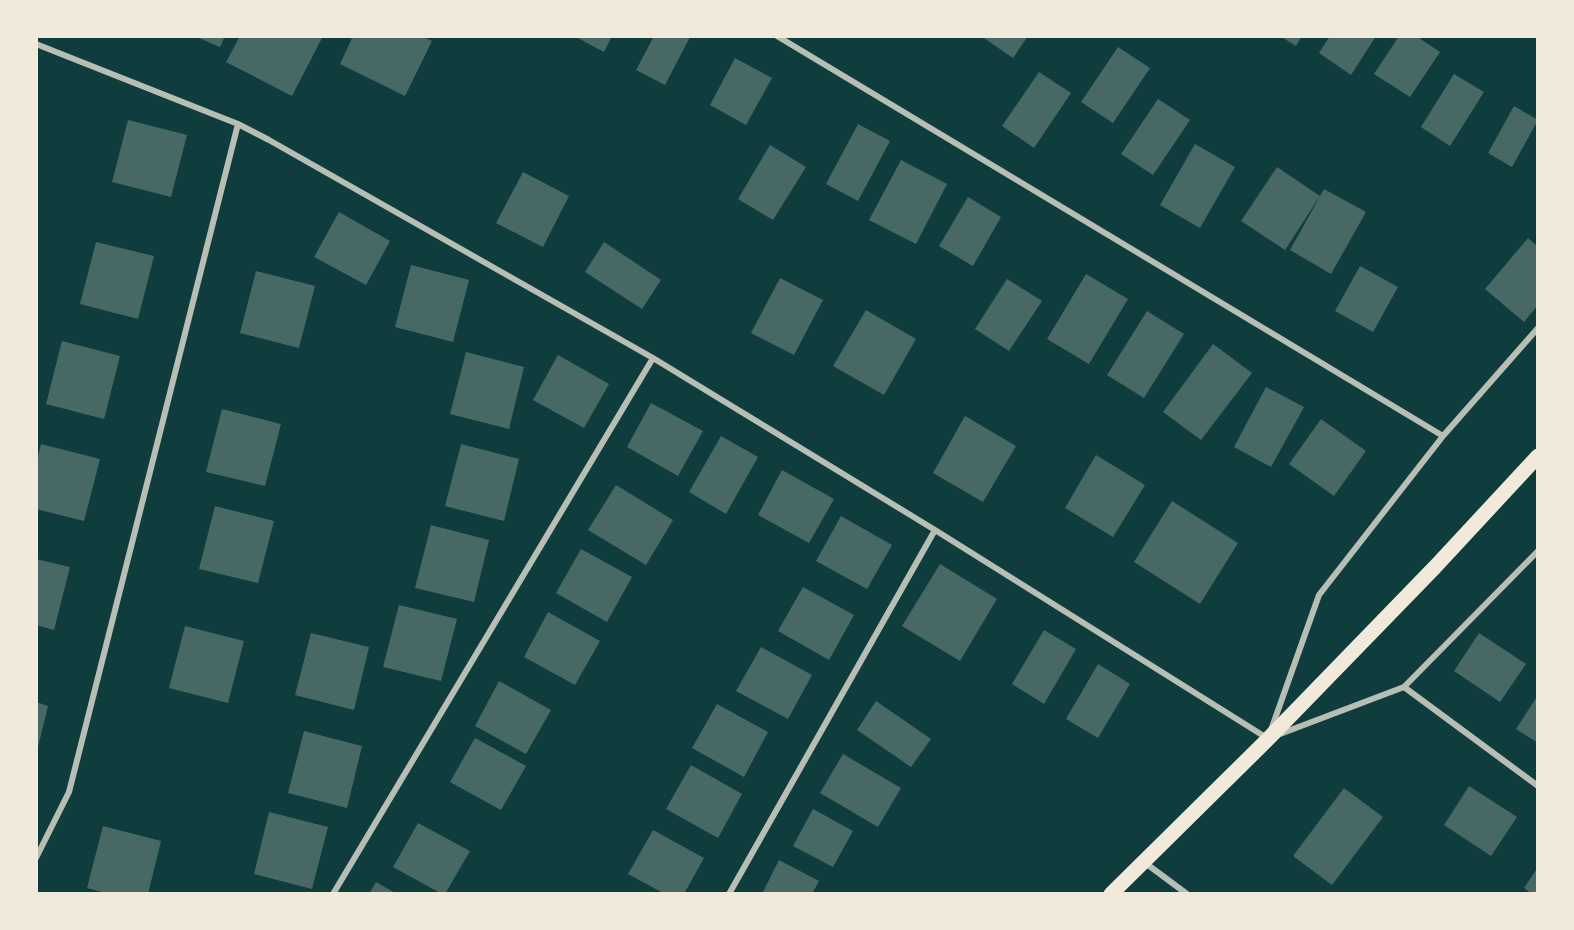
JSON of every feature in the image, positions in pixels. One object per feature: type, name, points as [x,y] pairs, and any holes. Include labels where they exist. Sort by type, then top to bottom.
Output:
[{"type":"main road","points":[[1111,894],[1268,739],[1436,567],[1538,456]]},
{"type":"street","points":[[777,36],[1443,436]]},
{"type":"street","points":[[36,44],[238,124],[290,152],[653,358],[935,530],[1268,739]]},
{"type":"street","points":[[36,858],[69,792],[238,124]]},
{"type":"street","points":[[1268,739],[1319,595],[1443,436],[1538,328]]},
{"type":"street","points":[[333,894],[653,358]]},
{"type":"street","points":[[729,894],[935,530]]},
{"type":"street","points":[[1268,739],[1404,687],[1538,551]]},
{"type":"street","points":[[1404,687],[1538,786]]},
{"type":"street","points":[[1143,862],[1187,894]]},
{"type":"building","points":[[194,36],[225,36],[220,47]]},
{"type":"building","points":[[240,36],[323,36],[292,96],[226,62]]},
{"type":"building","points":[[353,36],[421,36],[432,41],[405,96],[340,64]]},
{"type":"building","points":[[574,36],[612,36],[604,52]]},
{"type":"building","points":[[654,36],[690,37],[665,85],[636,70]]},
{"type":"building","points":[[981,36],[1028,36],[1013,58]]},
{"type":"building","points":[[1280,36],[1302,36],[1296,46]]},
{"type":"building","points":[[1330,36],[1376,36],[1351,75],[1319,53]]},
{"type":"building","points":[[1399,36],[1416,36],[1440,52],[1410,97],[1374,74]]},
{"type":"building","points":[[1118,47],[1150,68],[1113,123],[1081,102]]},
{"type":"building","points":[[735,58],[772,78],[746,125],[710,105]]},
{"type":"building","points":[[1039,72],[1071,93],[1034,148],[1002,126]]},
{"type":"building","points":[[1454,74],[1484,92],[1450,146],[1421,127]]},
{"type":"building","points":[[1158,99],[1190,120],[1153,175],[1121,154]]},
{"type":"building","points":[[1514,106],[1538,120],[1512,167],[1488,153]]},
{"type":"building","points":[[128,120],[187,135],[171,197],[112,182]]},
{"type":"building","points":[[858,124],[890,141],[858,201],[826,184]]},
{"type":"building","points":[[1195,144],[1235,167],[1200,228],[1160,205]]},
{"type":"building","points":[[770,145],[806,167],[773,220],[738,199]]},
{"type":"building","points":[[901,160],[947,184],[916,244],[869,220]]},
{"type":"building","points":[[1277,167],[1320,196],[1285,250],[1241,221]]},
{"type":"building","points":[[523,172],[569,196],[543,247],[496,223]]},
{"type":"building","points":[[1324,189],[1366,212],[1331,274],[1290,250]]},
{"type":"building","points":[[968,197],[1001,217],[973,266],[939,246]]},
{"type":"building","points":[[339,212],[390,241],[366,285],[314,257]]},
{"type":"building","points":[[1528,238],[1538,247],[1538,305],[1524,322],[1485,289]]},
{"type":"building","points":[[96,242],[154,256],[138,319],[80,304]]},
{"type":"building","points":[[604,242],[661,280],[642,309],[585,272]]},
{"type":"building","points":[[411,265],[469,280],[453,342],[395,327]]},
{"type":"building","points":[[1360,266],[1398,287],[1373,332],[1335,311]]},
{"type":"building","points":[[256,271],[315,286],[299,348],[240,333]]},
{"type":"building","points":[[1086,274],[1128,299],[1089,364],[1047,339]]},
{"type":"building","points":[[780,278],[823,300],[794,355],[751,333]]},
{"type":"building","points":[[1007,279],[1042,301],[1009,351],[975,329]]},
{"type":"building","points":[[866,310],[916,339],[884,395],[833,366]]},
{"type":"building","points":[[1147,311],[1184,334],[1144,398],[1107,375]]},
{"type":"building","points":[[62,341],[120,356],[104,419],[46,404]]},
{"type":"building","points":[[1213,344],[1252,373],[1201,440],[1163,412]]},
{"type":"building","points":[[466,352],[524,367],[509,429],[450,414]]},
{"type":"building","points":[[558,355],[609,384],[584,428],[533,400]]},
{"type":"building","points":[[1266,387],[1304,407],[1271,467],[1234,447]]},
{"type":"building","points":[[651,403],[703,431],[678,476],[627,447]]},
{"type":"building","points":[[222,409],[281,424],[265,486],[206,472]]},
{"type":"building","points":[[965,416],[1016,446],[983,502],[933,473]]},
{"type":"building","points":[[1321,419],[1366,451],[1334,496],[1289,464]]},
{"type":"building","points":[[721,436],[758,457],[726,514],[689,492]]},
{"type":"building","points":[[41,444],[100,459],[84,521],[36,509],[36,465]]},
{"type":"building","points":[[461,444],[519,459],[504,521],[445,506]]},
{"type":"building","points":[[1096,455],[1145,485],[1113,537],[1065,508]]},
{"type":"building","points":[[782,470],[834,499],[809,543],[758,515]]},
{"type":"building","points":[[616,485],[673,520],[646,565],[588,530]]},
{"type":"building","points":[[1172,501],[1238,543],[1200,604],[1134,562]]},
{"type":"building","points":[[215,506],[274,521],[258,583],[199,569]]},
{"type":"building","points":[[841,516],[892,545],[867,589],[816,561]]},
{"type":"building","points":[[431,525],[489,540],[474,602],[415,588]]},
{"type":"building","points":[[581,549],[632,577],[607,622],[556,593]]},
{"type":"building","points":[[36,559],[70,567],[54,630],[36,625]]},
{"type":"building","points":[[940,564],[997,599],[960,661],[902,626]]},
{"type":"building","points":[[803,587],[854,615],[829,660],[778,631]]},
{"type":"building","points":[[399,605],[457,619],[441,681],[383,667]]},
{"type":"building","points":[[548,612],[600,641],[575,685],[524,657]]},
{"type":"building","points":[[185,626],[244,641],[228,703],[169,688]]},
{"type":"building","points":[[1044,630],[1076,649],[1044,704],[1012,684]]},
{"type":"building","points":[[311,633],[369,647],[354,710],[295,695]]},
{"type":"building","points":[[1479,633],[1526,664],[1500,702],[1454,671]]},
{"type":"building","points":[[761,647],[812,675],[788,719],[736,691]]},
{"type":"building","points":[[1098,664],[1130,684],[1098,738],[1066,719]]},
{"type":"building","points":[[499,681],[551,710],[526,754],[475,726]]},
{"type":"building","points":[[1538,695],[1538,743],[1516,729]]},
{"type":"building","points":[[876,701],[931,739],[911,767],[857,730]]},
{"type":"building","points":[[36,702],[48,706],[37,751],[36,751]]},
{"type":"building","points":[[717,704],[768,732],[744,777],[692,748]]},
{"type":"building","points":[[304,731],[362,746],[347,808],[288,793]]},
{"type":"building","points":[[475,738],[526,766],[501,810],[450,782]]},
{"type":"building","points":[[843,754],[901,788],[878,827],[820,793]]},
{"type":"building","points":[[691,765],[742,794],[718,838],[666,809]]},
{"type":"building","points":[[1469,786],[1517,817],[1491,856],[1444,825]]},
{"type":"building","points":[[1344,788],[1383,817],[1332,885],[1293,856]]},
{"type":"building","points":[[813,809],[853,831],[833,867],[793,846]]},
{"type":"building","points":[[269,812],[328,827],[312,889],[254,874]]},
{"type":"building","points":[[418,823],[470,851],[445,894],[393,867]]},
{"type":"building","points":[[103,826],[161,841],[148,894],[109,894],[87,888]]},
{"type":"building","points":[[653,830],[704,858],[684,894],[665,894],[628,874]]},
{"type":"building","points":[[779,860],[819,881],[812,894],[762,894]]},
{"type":"building","points":[[1538,867],[1538,894],[1532,894],[1524,888]]},
{"type":"building","points":[[376,882],[397,894],[369,894]]}]
